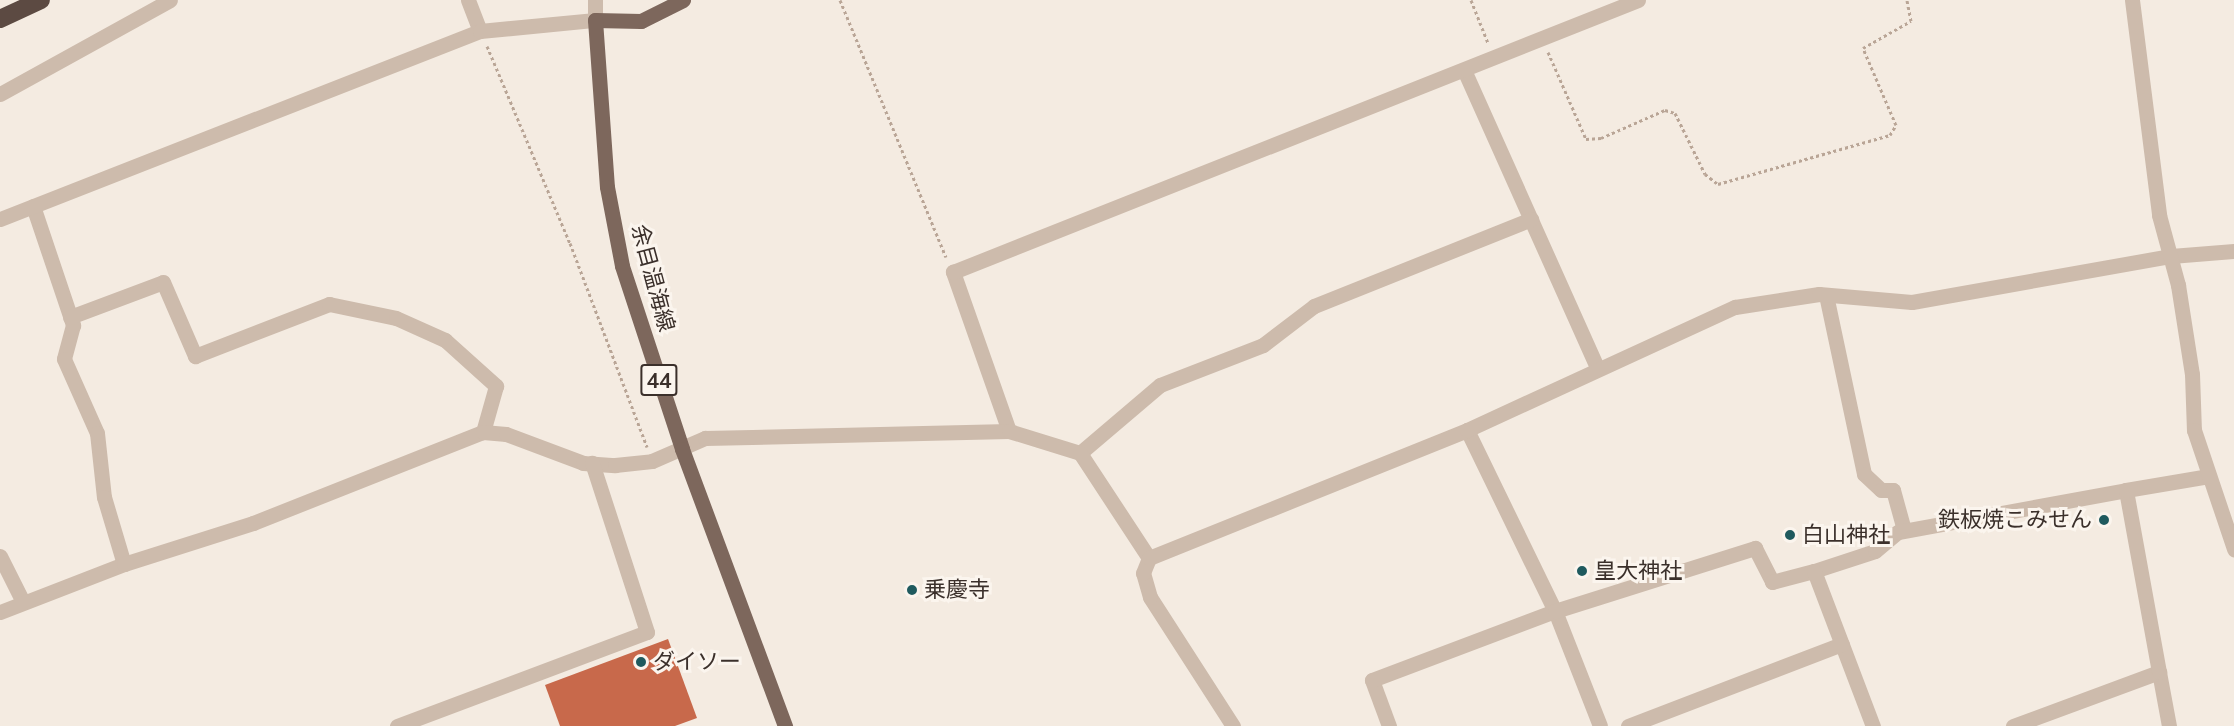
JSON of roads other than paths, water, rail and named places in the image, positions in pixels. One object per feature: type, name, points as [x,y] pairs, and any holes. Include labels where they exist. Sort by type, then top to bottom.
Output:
[{"type":"highway","points":[[0,19],[41,0]]},
{"type":"main road","points":[[595,20],[641,21],[682,0]]},
{"type":"main road","name":"余目温海線","points":[[595,20],[607,187],[622,266],[682,449],[785,726]]},
{"type":"street","points":[[0,94],[170,0]]},
{"type":"street","points":[[468,0],[480,31]]},
{"type":"street","points":[[0,219],[480,31],[595,20],[595,0]]},
{"type":"street","points":[[1008,431],[953,272],[1638,0]]},
{"type":"street","points":[[2132,0],[2159,215],[2171,256],[2192,374],[2194,430],[2234,549]]},
{"type":"street","points":[[1464,70],[1597,367]]},
{"type":"street","points":[[33,206],[70,317],[64,358],[97,433],[104,497],[124,564]]},
{"type":"street","points":[[1080,453],[1160,385],[1263,345],[1314,306],[1531,219]]},
{"type":"street","points":[[1233,726],[1150,597],[1143,573],[1149,558],[1467,430],[1597,367],[1735,307],[1826,296],[1912,302],[2171,256],[2234,251]]},
{"type":"street","points":[[70,317],[163,282],[195,356],[329,304],[396,318],[445,340],[496,386],[483,432]]},
{"type":"street","points":[[1826,296],[1864,474],[1881,490],[1893,490],[1904,530]]},
{"type":"street","points":[[1467,430],[1555,610],[1600,726]]},
{"type":"street","points":[[0,612],[124,564],[253,523],[483,432],[506,434],[592,464],[652,461],[705,438],[1008,431],[1080,453],[1149,558]]},
{"type":"street","points":[[397,726],[647,632],[592,464]]},
{"type":"street","points":[[1389,726],[1372,680],[1555,610],[1755,548],[1772,582],[1875,551],[1904,530],[2209,476]]},
{"type":"street","points":[[2126,490],[2169,726]]},
{"type":"street","points":[[0,556],[23,602]]},
{"type":"street","points":[[1814,571],[1874,726]]},
{"type":"street","points":[[1628,726],[1842,644]]},
{"type":"street","points":[[2013,726],[2159,672]]},
{"type":"place","name":"鉄板焼こみせん","points":[[2104,520]]},
{"type":"place","name":"白山神社","points":[[1790,535]]},
{"type":"place","name":"皇大神社","points":[[1582,571]]},
{"type":"place","name":"乗慶寺","points":[[912,590]]},
{"type":"place","name":"ダイソー","points":[[641,662]]}]
